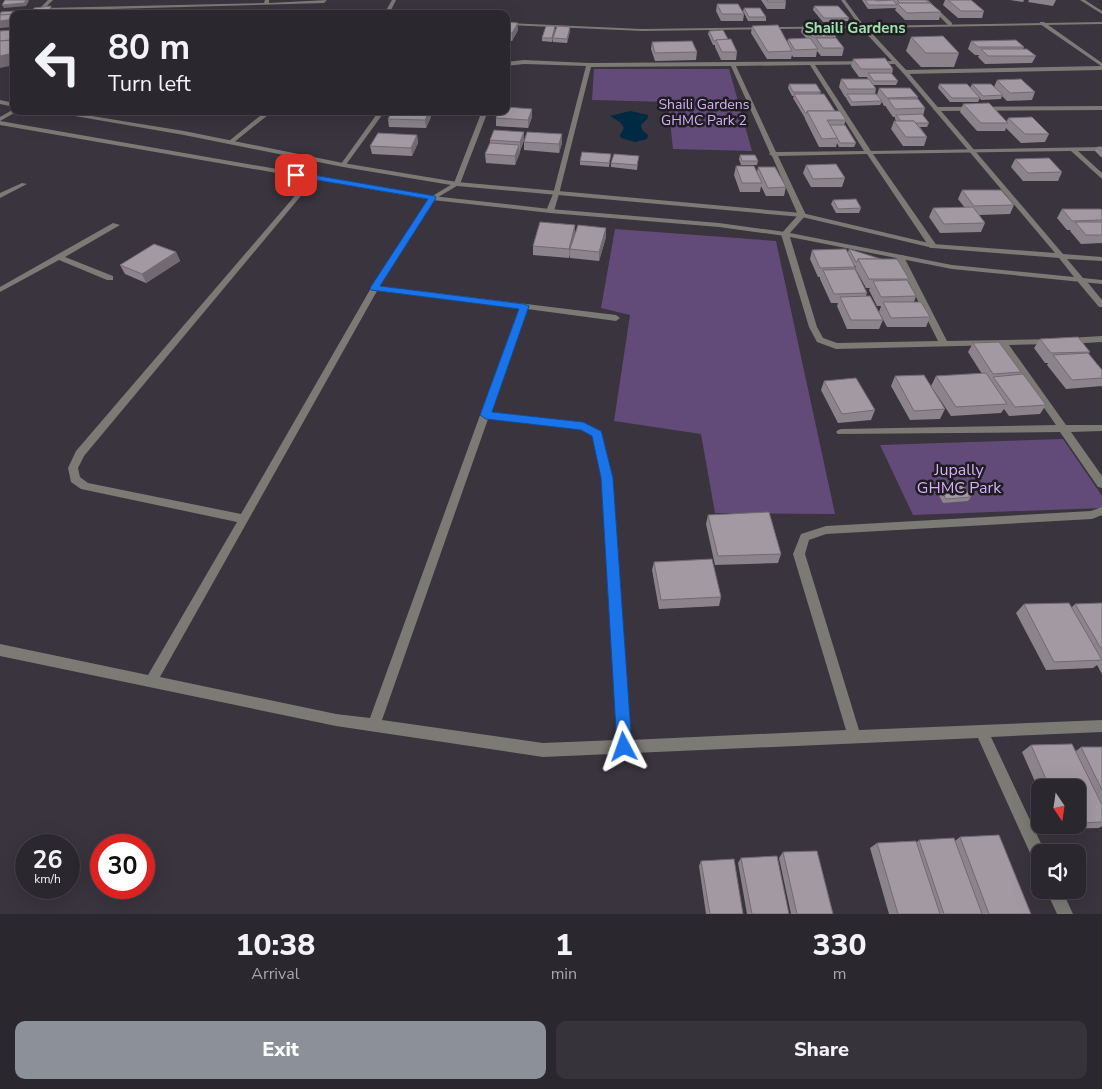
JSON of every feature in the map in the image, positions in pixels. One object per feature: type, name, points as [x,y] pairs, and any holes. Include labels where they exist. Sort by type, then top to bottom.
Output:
[{"type":"street","points":[[51,0],[41,10],[118,9],[267,2],[324,2],[325,0]]},
{"type":"street","points":[[118,9],[124,0]]},
{"type":"street","points":[[189,10],[195,0]]},
{"type":"street","points":[[843,0],[1102,305]]},
{"type":"street","points":[[925,0],[950,24]]},
{"type":"street","points":[[1082,0],[1102,13]]},
{"type":"street","points":[[1088,4],[1102,4]]},
{"type":"street","points":[[1042,23],[1102,66]]},
{"type":"street","points":[[510,24],[642,30],[1102,23]]},
{"type":"street","points":[[510,64],[524,62],[589,65],[733,65],[896,62]]},
{"type":"street","points":[[812,64],[869,153],[933,246]]},
{"type":"street","points":[[550,211],[589,65]]},
{"type":"street","points":[[733,65],[772,154],[802,215]]},
{"type":"street","points":[[904,72],[1102,66]]},
{"type":"street","points":[[936,108],[1102,108]]},
{"type":"street","points":[[72,115],[457,184],[802,215],[933,246],[1102,259]]},
{"type":"street","points":[[231,142],[265,115]]},
{"type":"street","points":[[343,165],[379,115]]},
{"type":"street","points":[[151,682],[245,519],[374,288],[432,198],[457,184],[483,115]]},
{"type":"street","points":[[0,121],[432,198],[550,211],[719,225],[785,234],[952,267],[1102,282]]},
{"type":"street","points":[[772,154],[1102,149]]},
{"type":"street","points":[[1073,150],[1102,177]]},
{"type":"street","points":[[245,519],[85,486],[75,479],[73,468],[80,454],[313,178]]},
{"type":"street","points":[[0,196],[24,184]]},
{"type":"street","points":[[785,234],[802,215]]},
{"type":"street","points":[[0,290],[116,225]]},
{"type":"street","points":[[785,234],[812,328],[820,340],[836,346],[1102,339]]},
{"type":"street","points":[[900,257],[944,344]]},
{"type":"street","points":[[58,258],[110,278]]},
{"type":"street","points":[[374,288],[616,318]]},
{"type":"street","points":[[374,725],[524,306]]},
{"type":"street","points":[[1003,343],[1102,484]]},
{"type":"street","points":[[486,415],[583,426],[597,434],[607,478],[624,747]]},
{"type":"street","points":[[841,432],[1102,428]]},
{"type":"street","points":[[855,737],[799,554],[805,537],[826,530],[1092,515],[1102,512]]},
{"type":"street","points":[[0,650],[326,718],[543,750],[1102,726]]},
{"type":"street","points":[[982,732],[1033,844]]},
{"type":"street","points":[[1058,899],[1065,914]]},
{"type":"green space","name":"Shaili Gardens GHMC Park 2","points":[[594,69],[729,69],[752,151],[673,149],[668,102],[592,100]]},
{"type":"green space","points":[[615,229],[776,241],[835,514],[715,513],[701,434],[614,421],[630,315],[601,308]]},
{"type":"green space","name":"Jupally GHMC Park","points":[[1063,439],[1102,496],[1102,508],[913,515],[880,445]]},
{"type":"water","points":[[630,111],[648,115],[648,118],[641,125],[642,130],[648,135],[647,139],[635,142],[621,138],[620,135],[624,128],[620,122],[610,116]]},
{"type":"building","points":[[5,0],[26,0],[24,3],[2,5]]},
{"type":"building","points":[[767,0],[785,0],[786,2],[768,2]]},
{"type":"building","points":[[865,0],[893,0],[897,5],[869,5]]},
{"type":"building","points":[[897,0],[926,0],[929,3],[900,3]]},
{"type":"building","points":[[948,0],[971,0],[984,11],[961,11]]},
{"type":"building","points":[[897,3],[930,3],[941,12],[907,13]]},
{"type":"building","points":[[717,4],[738,4],[744,14],[722,14]]},
{"type":"building","points":[[51,6],[50,10],[33,10],[34,8]]},
{"type":"building","points":[[814,6],[838,6],[849,18],[824,18]]},
{"type":"building","points":[[744,8],[760,8],[766,17],[749,17]]},
{"type":"building","points":[[10,11],[10,14],[0,15],[1,12]]},
{"type":"building","points":[[10,14],[10,20],[0,21],[0,15]]},
{"type":"building","points":[[510,22],[518,23],[512,33],[510,33]]},
{"type":"building","points":[[827,24],[836,37],[812,37],[803,25]]},
{"type":"building","points":[[778,25],[792,51],[768,52],[752,26]]},
{"type":"building","points":[[546,26],[555,26],[552,38],[542,38]]},
{"type":"building","points":[[557,26],[570,27],[567,39],[553,38]]},
{"type":"building","points":[[10,30],[10,40],[0,41],[0,31]]},
{"type":"building","points":[[723,30],[728,39],[714,41],[709,31]]},
{"type":"building","points":[[943,36],[959,53],[926,53],[911,37]]},
{"type":"building","points":[[810,38],[818,49],[795,50],[788,39]]},
{"type":"building","points":[[816,38],[836,38],[844,48],[823,48]]},
{"type":"building","points":[[731,39],[737,52],[722,52],[716,40]]},
{"type":"building","points":[[10,40],[10,54],[0,56],[0,41]]},
{"type":"building","points":[[1016,40],[1024,47],[978,47],[971,41]]},
{"type":"building","points":[[692,41],[697,52],[655,53],[652,42]]},
{"type":"building","points":[[981,49],[1027,49],[1036,56],[988,56]]},
{"type":"building","points":[[885,58],[893,69],[861,69],[853,59]]},
{"type":"building","points":[[868,73],[891,73],[898,81],[874,81]]},
{"type":"building","points":[[841,79],[869,79],[876,89],[848,89]]},
{"type":"building","points":[[1021,79],[1035,92],[1010,93],[997,80]]},
{"type":"building","points":[[789,84],[816,84],[821,92],[793,92]]},
{"type":"building","points":[[939,84],[967,84],[980,98],[952,98]]},
{"type":"building","points":[[972,84],[991,84],[1003,95],[983,96]]},
{"type":"building","points":[[879,88],[910,88],[918,97],[887,98]]},
{"type":"building","points":[[794,94],[824,94],[835,111],[807,111],[806,114]]},
{"type":"building","points":[[847,94],[876,94],[882,101],[852,102]]},
{"type":"building","points":[[888,99],[918,99],[925,108],[895,109]]},
{"type":"building","points":[[989,103],[1008,123],[981,123],[963,104]]},
{"type":"building","points":[[510,107],[532,109],[528,120],[496,118],[497,115],[510,115]]},
{"type":"building","points":[[807,111],[840,111],[846,120],[827,120],[838,138],[822,139]]},
{"type":"building","points":[[922,114],[929,123],[901,121],[896,115]]},
{"type":"building","points":[[390,115],[427,115],[425,120],[388,119]]},
{"type":"building","points":[[1032,117],[1049,134],[1025,134],[1008,118]]},
{"type":"building","points":[[894,121],[914,121],[927,137],[906,137]]},
{"type":"building","points":[[830,125],[845,125],[856,143],[840,143]]},
{"type":"building","points":[[494,130],[524,132],[520,142],[490,140]]},
{"type":"building","points":[[527,132],[562,134],[559,144],[524,142]]},
{"type":"building","points":[[378,133],[417,135],[411,148],[370,146]]},
{"type":"building","points":[[490,143],[519,145],[515,156],[485,154]]},
{"type":"building","points":[[582,152],[611,154],[609,163],[580,161]]},
{"type":"building","points":[[614,154],[639,156],[637,165],[611,163]]},
{"type":"building","points":[[740,155],[755,155],[758,161],[742,161]]},
{"type":"building","points":[[1049,158],[1062,172],[1028,173],[1015,159]]},
{"type":"building","points":[[836,164],[845,178],[813,179],[806,165]]},
{"type":"building","points":[[736,166],[754,166],[762,183],[742,183]]},
{"type":"building","points":[[758,167],[775,167],[786,187],[768,188]]},
{"type":"building","points":[[962,190],[1001,190],[1014,205],[974,206]]},
{"type":"building","points":[[856,199],[861,208],[838,209],[833,200]]},
{"type":"building","points":[[973,207],[985,223],[944,224],[933,208]]},
{"type":"building","points":[[1062,209],[1101,209],[1102,220],[1072,221]]},
{"type":"building","points":[[540,222],[575,225],[569,249],[533,246]]},
{"type":"building","points":[[1075,222],[1102,222],[1102,235],[1086,235]]},
{"type":"building","points":[[578,225],[606,228],[599,252],[570,249]]},
{"type":"building","points":[[154,244],[176,252],[142,274],[120,265]]},
{"type":"building","points":[[846,249],[855,267],[820,268],[812,250]]},
{"type":"building","points":[[849,249],[881,259],[858,259],[856,262]]},
{"type":"building","points":[[858,259],[897,259],[909,279],[869,279]]},
{"type":"building","points":[[855,269],[867,293],[834,294],[823,270]]},
{"type":"building","points":[[907,280],[916,296],[881,297],[873,281]]},
{"type":"building","points":[[870,296],[883,320],[851,320],[840,297]]},
{"type":"building","points":[[883,302],[921,302],[930,317],[891,318]]},
{"type":"building","points":[[1078,337],[1090,352],[1051,353],[1040,339]]},
{"type":"building","points":[[999,342],[1021,372],[993,374],[973,343]]},
{"type":"building","points":[[1088,353],[1102,370],[1102,378],[1072,380],[1053,355]]},
{"type":"building","points":[[986,373],[1007,404],[956,407],[936,376]]},
{"type":"building","points":[[1023,374],[1046,405],[1015,407],[993,377]]},
{"type":"building","points":[[924,375],[945,409],[914,411],[895,376]]},
{"type":"building","points":[[856,378],[875,410],[842,414],[824,381]]},
{"type":"building","points":[[961,482],[971,497],[946,499],[937,484]]},
{"type":"building","points":[[769,512],[781,554],[718,556],[708,515]]},
{"type":"building","points":[[712,559],[721,597],[661,600],[654,562]]},
{"type":"building","points":[[1069,603],[1102,660],[1054,662],[1024,604]]},
{"type":"building","points":[[1102,603],[1102,650],[1075,604]]},
{"type":"building","points":[[1072,744],[1102,805],[1102,822],[1086,823],[1086,779],[1046,779],[1031,745]]},
{"type":"building","points":[[1081,747],[1102,747],[1102,790]]},
{"type":"building","points":[[999,835],[1031,914],[989,914],[960,837]]},
{"type":"building","points":[[954,838],[982,914],[944,914],[919,840]]},
{"type":"building","points":[[916,841],[940,914],[898,914],[877,843]]},
{"type":"building","points":[[817,851],[833,914],[797,914],[783,852]]},
{"type":"building","points":[[777,856],[789,914],[752,914],[741,858]]},
{"type":"building","points":[[734,859],[743,914],[710,914],[701,861]]},
{"type":"district","name":"Shaili Gardens","points":[[855,28]]},
{"type":"route","points":[[296,175],[432,198],[374,288],[524,306],[486,415],[583,426],[597,434],[607,478],[624,747]]}]
